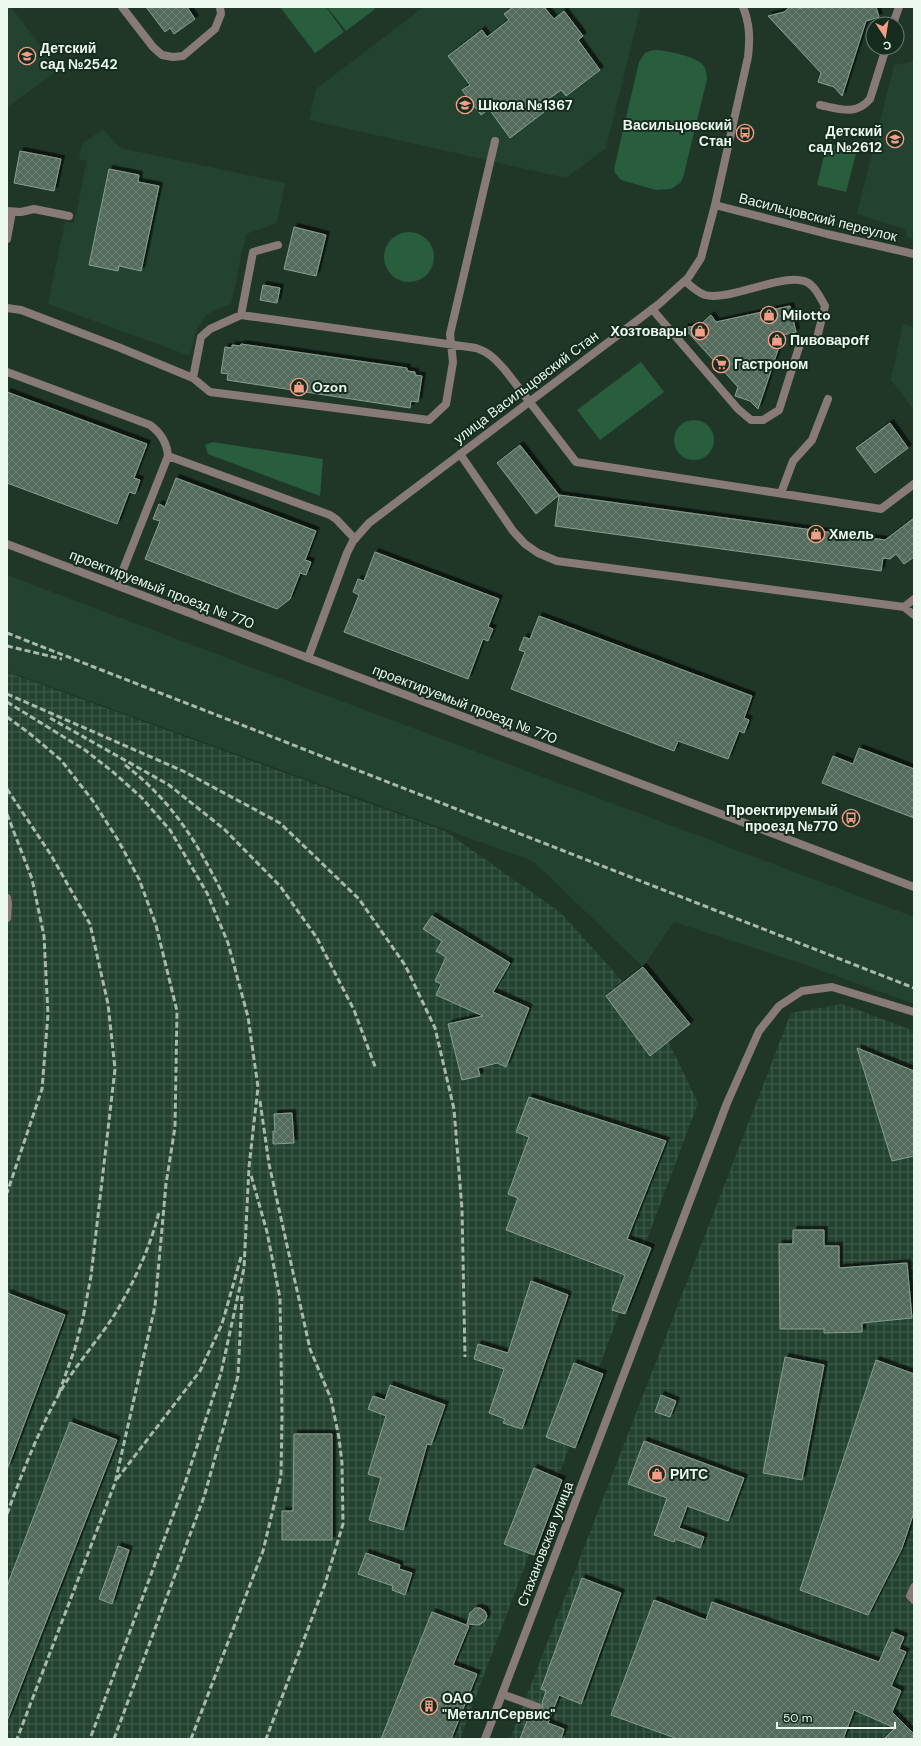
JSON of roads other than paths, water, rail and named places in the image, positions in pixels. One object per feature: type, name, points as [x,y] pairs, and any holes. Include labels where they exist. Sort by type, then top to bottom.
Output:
[{"type":"street","points":[[122,7],[153,47],[162,55],[173,57],[183,56],[216,29],[221,14],[220,7]]},
{"type":"street","name":"улица Васильцовский Стан","points":[[308,658],[347,553],[355,539],[369,523],[652,309],[685,281],[696,267],[701,258],[715,205],[748,56],[750,34],[743,7]]},
{"type":"street","points":[[820,105],[847,110],[857,110],[865,105],[870,99],[883,56]]},
{"type":"street","points":[[7,308],[21,310],[193,378],[210,392],[429,420],[446,404],[453,362],[450,334],[495,141]]},
{"type":"street","name":"Васильцовский переулок","points":[[715,205],[827,234],[914,254]]},
{"type":"street","points":[[7,239],[10,212],[22,212],[34,209],[69,216]]},
{"type":"street","points":[[241,315],[252,252],[278,245]]},
{"type":"street","points":[[685,281],[700,293],[707,296],[716,296],[731,294],[788,280],[804,280],[811,285],[825,306],[818,334]]},
{"type":"street","points":[[652,309],[738,409],[751,420],[763,420],[779,410],[800,344]]},
{"type":"street","points":[[193,378],[201,337],[210,329],[241,315],[476,348],[485,351],[493,357],[505,370],[576,462],[881,508],[914,484]]},
{"type":"street","points":[[7,372],[150,425],[161,435],[167,448],[168,456],[117,585]]},
{"type":"street","points":[[781,493],[793,461],[812,440],[828,399]]},
{"type":"street","points":[[460,454],[513,531],[525,544],[538,553],[557,561],[904,607],[914,615]]},
{"type":"street","points":[[168,456],[330,515],[336,519],[355,539]]},
{"type":"street","name":"проектируемый проезд № 770","points":[[7,544],[914,886]]},
{"type":"street","points":[[904,607],[914,599]]},
{"type":"street","points":[[7,898],[7,918]]},
{"type":"street","name":"Стахановская улица","points":[[485,1739],[727,1103],[759,1031],[779,1006],[802,991],[832,987],[914,1012]]},
{"type":"street","points":[[914,1587],[910,1596],[914,1600]]},
{"type":"street","points":[[502,1694],[538,1707]]},
{"type":"railway","points":[[7,633],[914,988]]},
{"type":"railway","points":[[7,646],[62,659]]},
{"type":"railway","points":[[7,694],[183,771],[280,823],[359,899],[405,965],[435,1028],[454,1109],[462,1209],[465,1357]]},
{"type":"railway","points":[[7,702],[85,750],[113,772],[142,798],[170,830],[207,893],[228,943],[248,1017],[258,1087],[249,1167],[244,1268],[221,1373],[185,1483],[90,1739]]},
{"type":"railway","points":[[7,717],[61,760],[93,801],[118,840],[139,879],[156,925],[177,1011],[175,1127],[166,1184],[155,1306],[115,1483],[17,1739]]},
{"type":"railway","points":[[50,718],[169,785],[224,829],[280,886],[317,938],[354,1010],[376,1069]]},
{"type":"railway","points":[[125,765],[159,795],[186,829],[208,865],[228,905]]},
{"type":"railway","points":[[7,789],[51,855],[90,924],[108,1004],[115,1069],[91,1276],[83,1318],[75,1348],[59,1393]]},
{"type":"railway","points":[[7,814],[32,879],[44,936],[48,1014],[42,1089],[7,1193]]},
{"type":"railway","points":[[260,1101],[269,1164],[310,1349],[331,1399],[339,1438],[342,1463],[343,1524],[325,1584],[266,1739]]},
{"type":"railway","points":[[191,1739],[263,1551],[281,1476],[282,1415],[280,1298],[267,1232],[251,1175]]},
{"type":"railway","points":[[7,1514],[18,1483],[51,1408],[65,1384],[113,1317],[127,1292],[146,1253],[159,1212]]},
{"type":"railway","points":[[117,1479],[200,1371],[222,1324],[241,1257]]},
{"type":"railway","points":[[114,1739],[204,1497],[238,1376],[242,1296]]},
{"type":"place","name":"Детский сад №2542","points":[[27,56]]},
{"type":"place","name":"Школа №1367","points":[[465,105]]},
{"type":"place","name":"Васильцовский Стан","points":[[745,133]]},
{"type":"place","name":"Детский сад №2612","points":[[895,139]]},
{"type":"place","name":"Milotto","points":[[769,315]]},
{"type":"place","name":"Хозтовары","points":[[700,331]]},
{"type":"place","name":"Пивовароff","points":[[777,340]]},
{"type":"place","name":"Гастроном","points":[[721,364]]},
{"type":"place","name":"Ozon","points":[[299,387]]},
{"type":"place","name":"Хмель","points":[[816,534]]},
{"type":"place","name":"Проектируемый проезд №770","points":[[851,818]]},
{"type":"place","name":"РИТС","points":[[657,1474]]},
{"type":"place","name":"ОАО \"МеталлСервис\"","points":[[429,1706]]}]
